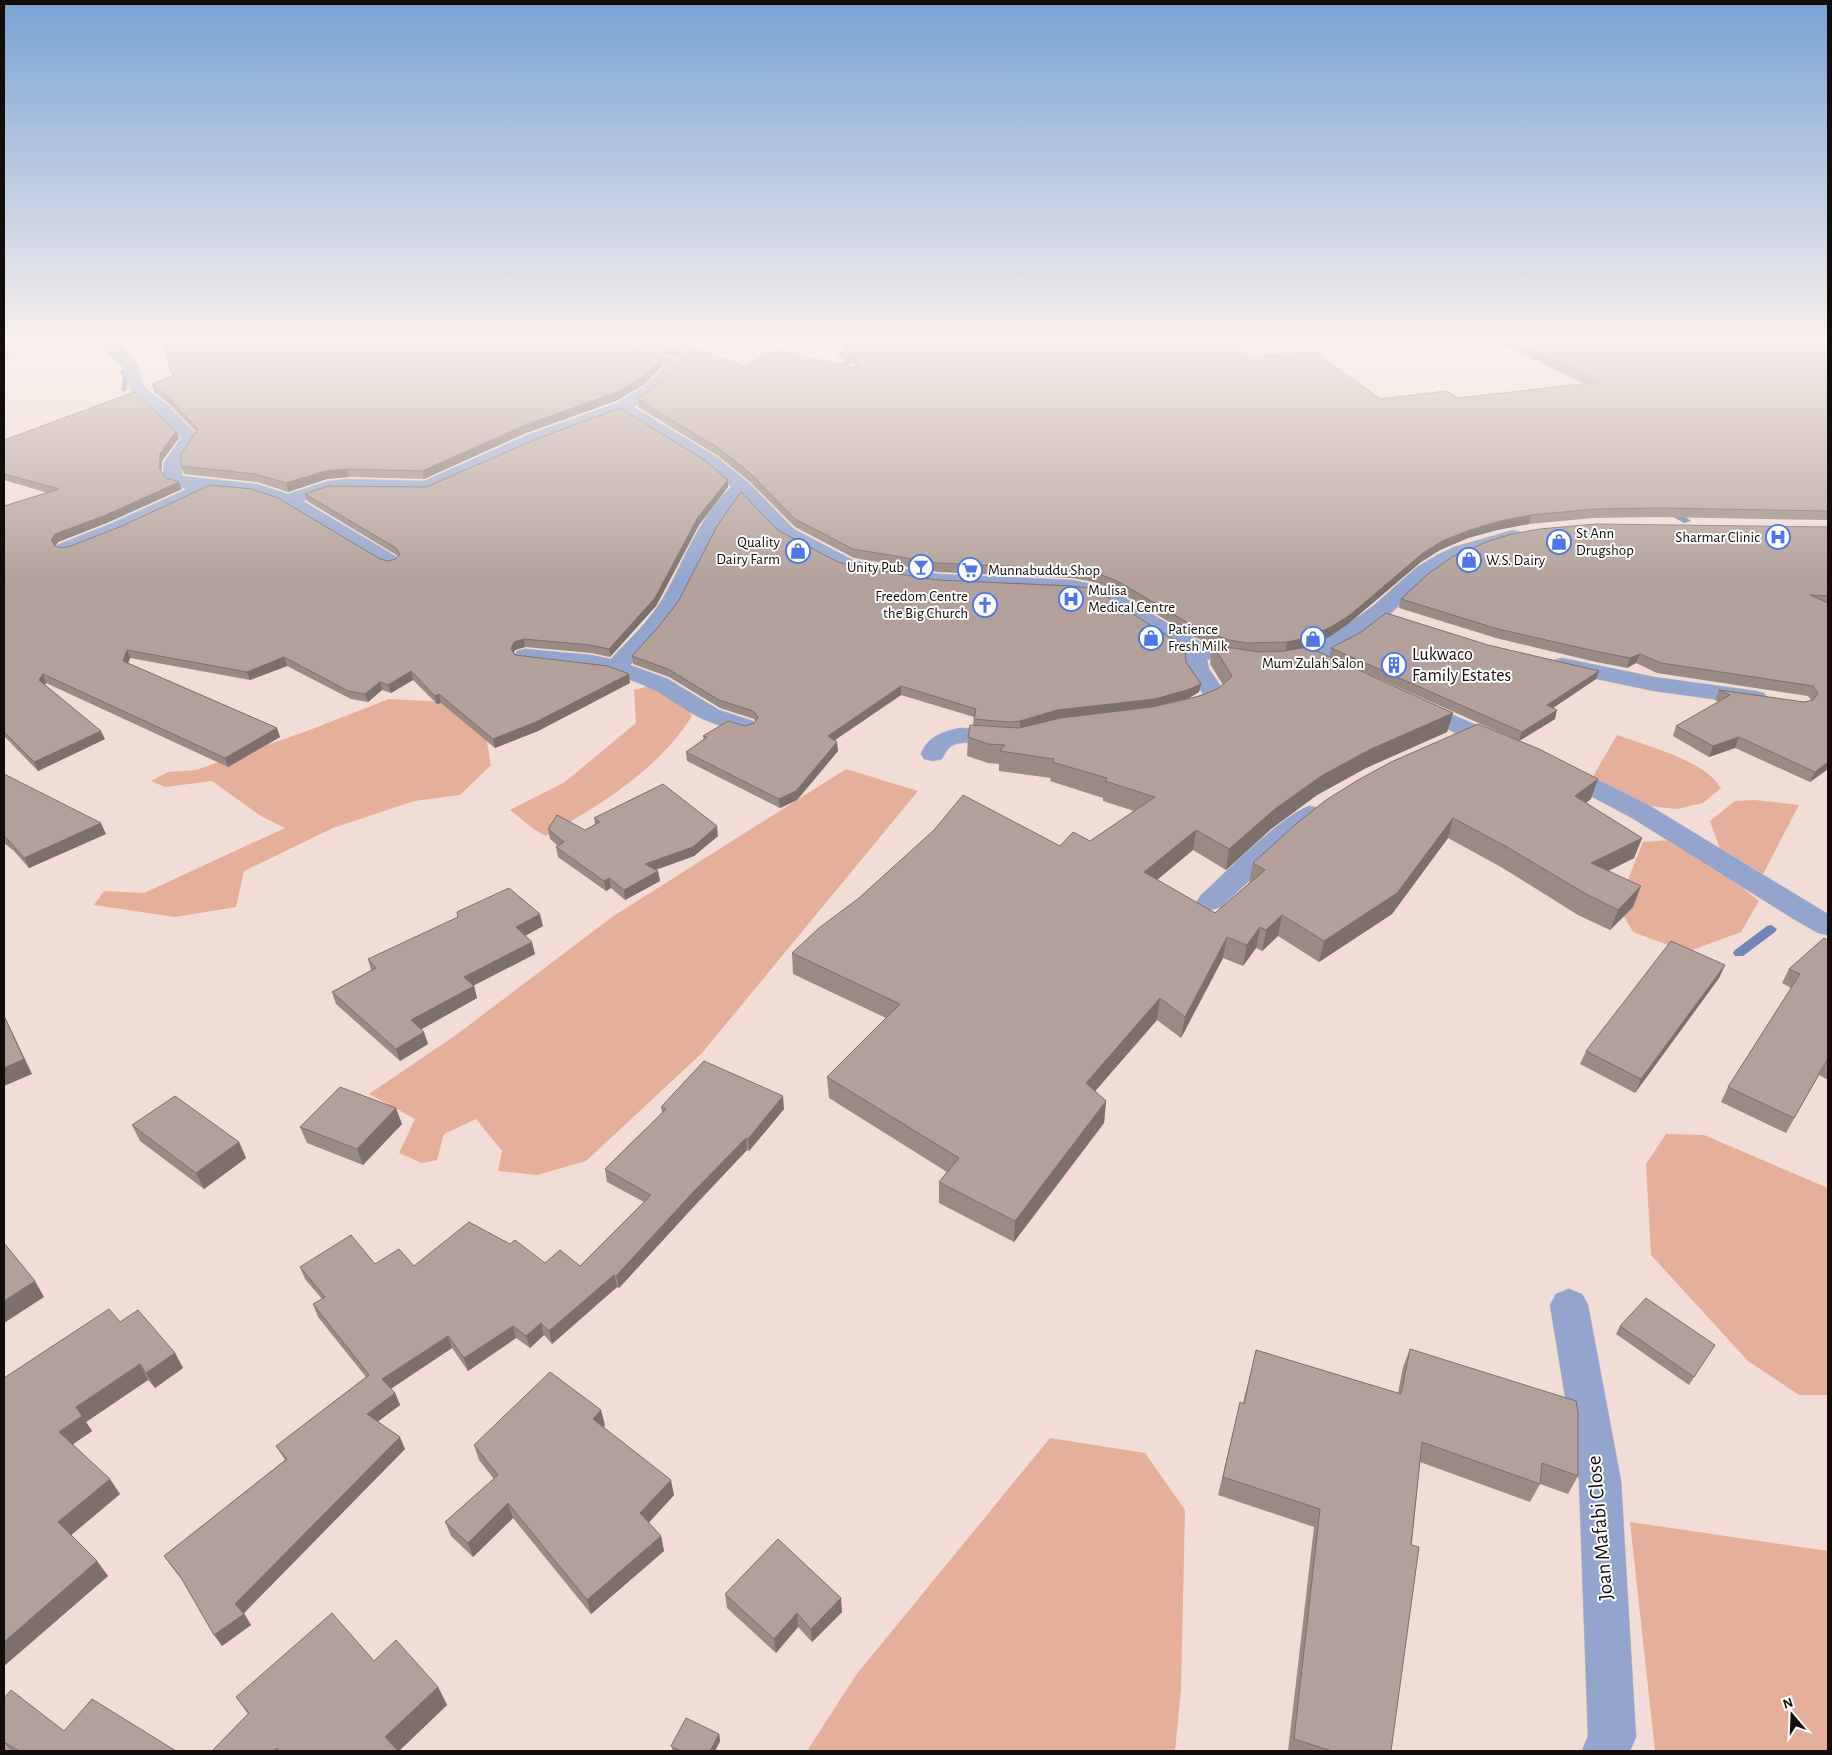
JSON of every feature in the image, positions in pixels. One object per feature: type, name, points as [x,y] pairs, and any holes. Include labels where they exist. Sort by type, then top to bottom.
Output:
[{"type":"street","points":[[174,421],[190,437],[173,462],[172,476],[176,480],[183,483],[267,492],[288,500],[390,561]]},
{"type":"street","points":[[288,500],[322,489],[349,484],[427,487],[533,439],[584,421]]},
{"type":"street","points":[[646,421],[704,456],[742,487],[787,533],[852,566],[867,570],[938,580],[1091,588],[1105,593],[1128,610],[1198,650],[1223,657],[1286,661],[1308,657],[1356,629],[1381,611],[1408,584],[1428,568],[1444,559],[1484,544],[1533,532]]},
{"type":"street","points":[[66,548],[117,528],[210,485]]},
{"type":"street","points":[[616,667],[666,611],[685,572],[725,502],[742,487]]},
{"type":"street","points":[[1381,611],[1405,620]]},
{"type":"street","points":[[1169,712],[1212,700],[1215,695],[1196,667],[1194,661],[1198,650]]},
{"type":"street","points":[[525,656],[591,662],[616,667],[660,684],[710,715],[745,726]]},
{"type":"street","points":[[1308,657],[1331,668]]},
{"type":"street","points":[[1540,660],[1654,684],[1772,700]]},
{"type":"street","points":[[1395,697],[1534,758],[1641,812],[1746,878],[1828,926]]},
{"type":"street","points":[[1445,745],[1472,732]]},
{"type":"street","points":[[933,754],[936,746],[949,737],[964,735],[1003,740],[1027,737]]},
{"type":"street","points":[[1211,901],[1279,838],[1309,814],[1333,800]]},
{"type":"street","name":"Joan Mafabi Close","points":[[1569,1306],[1600,1481],[1612,1737],[1606,1751]]},
{"type":"shaded area","points":[[649,686],[683,702],[692,716],[678,736],[645,770],[607,798],[546,836],[535,830],[510,810],[565,782],[636,723],[634,690]]},
{"type":"shaded area","points":[[389,699],[463,703],[482,713],[491,765],[460,795],[414,801],[333,828],[244,871],[236,907],[175,917],[94,905],[104,891],[144,893],[285,828],[261,816],[212,781],[165,787],[151,781],[168,772],[196,770],[307,731]]},
{"type":"shaded area","points":[[1617,735],[1659,749],[1689,762],[1702,769],[1721,788],[1703,803],[1677,809],[1640,805],[1592,778]]},
{"type":"shaded area","points":[[846,769],[918,791],[702,1053],[586,1161],[537,1175],[498,1171],[502,1151],[476,1119],[444,1134],[437,1160],[422,1163],[399,1153],[415,1119],[369,1094],[456,1035],[612,917]]},
{"type":"shaded area","points":[[1755,800],[1799,805],[1761,878],[1720,849],[1710,821],[1735,801]]},
{"type":"shaded area","points":[[1671,840],[1714,865],[1759,901],[1741,932],[1687,952],[1633,932],[1608,889],[1627,882],[1643,842]]},
{"type":"shaded area","points":[[1666,1134],[1704,1135],[1828,1188],[1828,1395],[1799,1395],[1748,1361],[1651,1255],[1646,1164]]},
{"type":"shaded area","points":[[1050,1438],[1145,1453],[1185,1510],[1181,1690],[1175,1751],[807,1751],[856,1675]]},
{"type":"shaded area","points":[[1630,1522],[1828,1551],[1828,1751],[1655,1751]]},
{"type":"building","points":[[56,421],[165,421],[176,431],[160,454],[159,468],[166,478],[179,482],[106,515],[55,534],[51,540],[55,546],[63,548],[122,526],[210,485],[252,489],[278,498],[380,559],[388,561],[396,559],[400,554],[396,548],[305,494],[328,486],[426,487],[539,438],[585,421],[641,421],[703,459],[728,480],[698,517],[655,598],[609,649],[590,645],[524,639],[514,642],[511,649],[515,655],[608,666],[629,674],[536,722],[493,739],[439,694],[435,696],[411,671],[388,685],[380,682],[365,694],[348,691],[284,657],[247,672],[127,650],[123,661],[277,728],[225,758],[43,674],[39,680],[101,731],[34,762],[4,732],[4,506],[59,489],[4,474],[4,440]]},
{"type":"building","points":[[190,421],[537,421],[422,471],[347,469],[325,471],[286,483],[255,474],[181,466],[181,454],[198,429]]},
{"type":"building","points":[[674,421],[1828,421],[1828,511],[1659,508],[1596,509],[1531,515],[1500,521],[1442,541],[1423,553],[1350,615],[1331,627],[1310,637],[1287,642],[1247,643],[1229,640],[1195,627],[1119,582],[1095,572],[1073,569],[938,563],[853,549],[795,519],[750,473],[717,447]]},
{"type":"building","points":[[741,492],[779,531],[838,562],[859,568],[938,580],[1072,586],[1089,588],[1101,593],[1185,646],[1186,662],[1201,684],[1155,699],[1057,710],[1020,721],[1008,722],[974,719],[976,709],[901,686],[828,736],[837,742],[796,791],[779,799],[686,752],[707,737],[703,736],[728,721],[745,726],[754,723],[758,717],[753,711],[719,700],[668,669],[632,656],[679,600],[717,526]]},
{"type":"building","points":[[1596,524],[1828,527],[1828,596],[1810,595],[1828,603],[1828,762],[1815,772],[1739,737],[1713,746],[1676,726],[1730,695],[1719,690],[1804,702],[1813,700],[1818,694],[1813,686],[1661,663],[1640,654],[1630,658],[1599,652],[1498,629],[1401,599],[1428,574],[1452,557],[1486,542],[1512,534],[1540,529]]},
{"type":"building","points":[[1386,613],[1488,645],[1599,671],[1547,705],[1557,710],[1522,732],[1331,648],[1361,632]]},
{"type":"building","points":[[1213,645],[1259,652],[1284,651],[1308,647],[1453,713],[1371,749],[1321,776],[1275,809],[1229,849],[1196,830],[1144,872],[1215,913],[1265,870],[1253,863],[1326,800],[1391,762],[1478,724],[1539,749],[1598,779],[1575,796],[1642,838],[1591,863],[1641,886],[1618,910],[1586,894],[1507,847],[1453,818],[1397,893],[1324,941],[1282,915],[1266,930],[1260,927],[1247,945],[1227,937],[1185,1017],[1160,998],[1086,1083],[1106,1101],[1015,1221],[939,1182],[959,1158],[827,1077],[900,1004],[792,953],[819,928],[859,898],[934,830],[963,795],[1060,846],[1073,832],[1090,841],[1155,797],[1105,781],[1107,778],[1052,762],[1054,759],[1000,751],[1005,745],[988,744],[968,737],[970,725],[1019,728],[1061,718],[1152,707],[1200,696],[1219,688],[1232,676]]},
{"type":"building","points":[[4,774],[101,823],[24,858],[4,836]]},
{"type":"building","points":[[663,784],[717,826],[693,847],[645,864],[658,871],[624,890],[609,878],[604,881],[556,847],[564,842],[548,829],[557,815],[585,830],[600,822],[594,818]]},
{"type":"building","points":[[509,888],[540,914],[516,927],[532,942],[464,977],[474,986],[411,1020],[424,1032],[396,1049],[332,992],[376,968],[368,959],[458,917],[457,912]]},
{"type":"building","points":[[1824,938],[1828,940],[1828,1061],[1794,1118],[1728,1087],[1800,974],[1789,969]]},
{"type":"building","points":[[1671,941],[1725,965],[1641,1079],[1586,1051]]},
{"type":"building","points":[[4,1016],[24,1059],[4,1068]]},
{"type":"building","points":[[704,1061],[783,1096],[748,1139],[746,1138],[695,1190],[616,1276],[614,1275],[549,1331],[541,1323],[526,1336],[513,1326],[464,1358],[448,1336],[382,1379],[395,1393],[367,1414],[400,1437],[235,1604],[244,1614],[214,1635],[180,1576],[164,1556],[287,1459],[276,1446],[369,1375],[313,1304],[325,1297],[300,1267],[351,1235],[375,1264],[399,1249],[414,1266],[469,1222],[510,1244],[515,1240],[545,1263],[560,1250],[580,1266],[651,1195],[605,1169],[666,1109],[661,1107]]},
{"type":"building","points":[[340,1087],[396,1108],[357,1149],[300,1127]]},
{"type":"building","points":[[175,1096],[239,1142],[196,1173],[132,1125]]},
{"type":"building","points":[[4,1243],[35,1281],[4,1301]]},
{"type":"building","points":[[1646,1298],[1715,1345],[1694,1377],[1620,1326]]},
{"type":"building","points":[[109,1309],[120,1322],[138,1310],[175,1353],[146,1373],[140,1364],[76,1407],[82,1416],[59,1432],[110,1479],[58,1522],[97,1561],[4,1642],[4,1378]]},
{"type":"building","points":[[1410,1349],[1576,1401],[1578,1412],[1578,1476],[1542,1463],[1540,1484],[1422,1442],[1411,1545],[1419,1547],[1391,1751],[1332,1751],[1294,1739],[1320,1509],[1223,1477],[1240,1402],[1244,1404],[1256,1350],[1401,1394]]},
{"type":"building","points":[[550,1372],[601,1410],[593,1419],[671,1480],[640,1513],[661,1536],[587,1600],[508,1503],[468,1543],[445,1522],[498,1475],[474,1445]]},
{"type":"building","points":[[778,1539],[841,1598],[811,1629],[797,1613],[774,1639],[725,1594]]},
{"type":"building","points":[[332,1613],[374,1661],[396,1640],[438,1687],[385,1737],[398,1751],[279,1751],[277,1748],[273,1751],[212,1751],[249,1713],[236,1697]]},
{"type":"building","points":[[11,1690],[64,1731],[92,1699],[176,1751],[19,1751],[4,1742],[4,1698]]},
{"type":"building","points":[[686,1718],[719,1734],[710,1751],[681,1751],[671,1746]]},
{"type":"building","points":[[4,1742],[12,1751],[4,1751]]},
{"type":"waterway","points":[[1670,510],[1687,521]]},
{"type":"waterway","points":[[1739,953],[1771,929]]},
{"type":"place","name":"Sharmar Clinic","points":[[1778,537]]},
{"type":"place","name":"St Ann Drugshop","points":[[1559,542]]},
{"type":"place","name":"Quality Dairy Farm","points":[[798,551]]},
{"type":"place","name":"W.S. Dairy","points":[[1469,560]]},
{"type":"place","name":"Unity Pub","points":[[921,567]]},
{"type":"place","name":"Munnabuddu Shop","points":[[970,570]]},
{"type":"place","name":"Mulisa Medical Centre","points":[[1071,599]]},
{"type":"place","name":"Freedom Centre the Big Church","points":[[985,605]]},
{"type":"place","name":"Patience Fresh Milk","points":[[1151,638]]},
{"type":"place","name":"Mum Zulah Salon","points":[[1313,639]]},
{"type":"place","name":"Lukwaco Family Estates","points":[[1394,665]]}]
